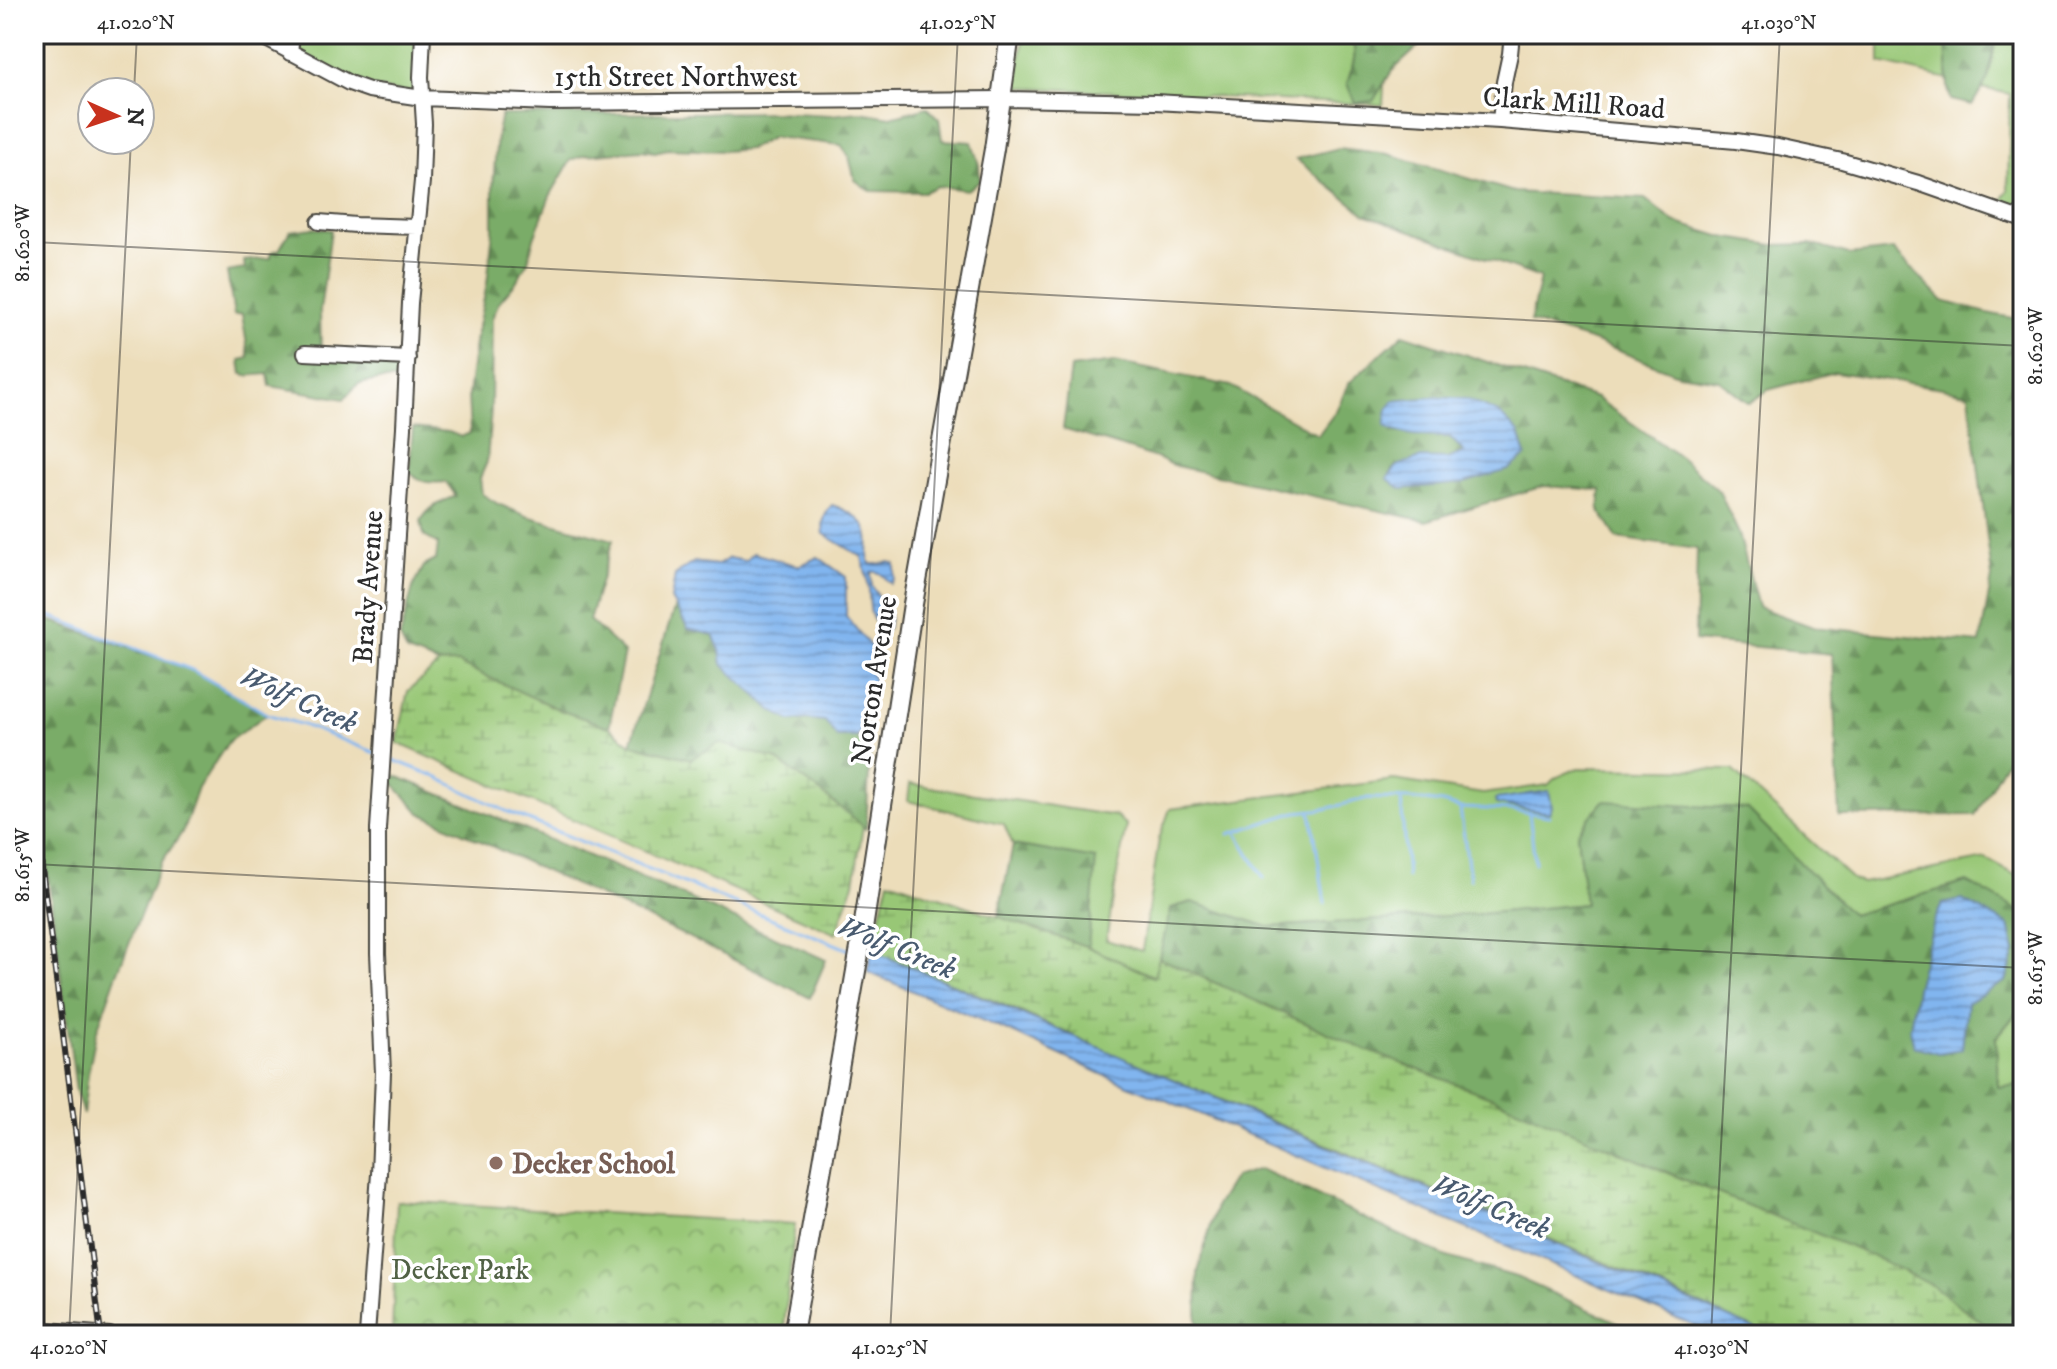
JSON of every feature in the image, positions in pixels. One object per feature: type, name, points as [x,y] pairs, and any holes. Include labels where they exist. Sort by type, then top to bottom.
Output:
[{"type":"main road","name":"Norton Avenue","points":[[793,1335],[856,972],[913,604],[1010,34]]},
{"type":"street","name":"15th Street Northwest","points":[[257,34],[315,67],[359,87],[396,96],[550,103],[1111,101]]},
{"type":"street","points":[[290,53],[292,34]]},
{"type":"street","name":"Brady Avenue","points":[[367,1335],[382,1130],[377,913],[380,780],[410,303],[422,181],[423,34]]},
{"type":"street","points":[[1500,121],[1512,34]]},
{"type":"street","name":"Clark Mill Road","points":[[1111,101],[1500,121],[1667,134],[1778,147],[1900,177],[2023,220]]},
{"type":"street","points":[[319,222],[417,227]]},
{"type":"street","points":[[305,353],[408,358]]},
{"type":"street","points":[[34,1329],[110,1335]]},
{"type":"green space","points":[[295,34],[422,34],[419,95],[370,87],[293,52]]},
{"type":"green space","points":[[1024,34],[1387,34],[1383,105],[1016,87]]},
{"type":"green space","points":[[1347,34],[1428,34],[1427,39],[1392,71],[1373,101],[1355,103],[1347,84],[1354,46]]},
{"type":"green space","points":[[1880,34],[1946,34],[1948,79],[1880,63]]},
{"type":"green space","points":[[1946,34],[1996,34],[1988,78],[1972,105],[1951,100]]},
{"type":"green space","points":[[1996,34],[2023,34],[2023,210],[2000,205],[2008,190],[2010,94],[1982,88],[1990,68]]},
{"type":"green space","points":[[927,107],[939,119],[942,140],[972,142],[980,181],[967,190],[937,186],[924,192],[870,191],[855,180],[849,157],[841,145],[773,137],[749,149],[641,150],[586,155],[571,160],[550,196],[528,261],[499,302],[492,318],[491,409],[487,462],[480,478],[482,494],[498,504],[527,516],[613,540],[589,620],[624,652],[609,727],[562,711],[457,663],[439,664],[407,652],[400,638],[413,587],[424,566],[436,560],[438,544],[424,536],[421,521],[432,508],[456,496],[446,482],[426,482],[409,472],[413,428],[449,432],[461,437],[470,433],[468,395],[487,284],[493,231],[497,133],[501,115],[774,112],[830,115],[860,112],[891,117]]},
{"type":"green space","points":[[1339,148],[1388,154],[1514,192],[1645,199],[1674,222],[1723,237],[1773,245],[1810,244],[1849,255],[1893,250],[1943,301],[2023,320],[2023,731],[1975,815],[1839,816],[1832,654],[1695,641],[1697,549],[1617,538],[1599,510],[1601,490],[1544,486],[1426,521],[1176,466],[1063,429],[1071,368],[1114,362],[1231,386],[1318,435],[1336,411],[1349,383],[1403,334],[1596,398],[1680,457],[1719,491],[1739,534],[1758,607],[1813,627],[1980,643],[1992,577],[1969,394],[1835,372],[1768,390],[1749,403],[1719,380],[1678,374],[1593,341],[1530,322],[1540,278],[1365,214],[1296,159]]},
{"type":"green space","points":[[313,228],[331,230],[320,311],[321,354],[408,358],[407,380],[358,384],[344,399],[270,386],[268,374],[242,374],[240,360],[249,358],[242,314],[234,315],[227,272],[245,269],[244,261],[271,258],[271,252],[279,250],[290,231]]},
{"type":"green space","points":[[675,606],[688,629],[713,635],[722,664],[791,721],[825,721],[837,737],[857,737],[870,753],[866,829],[775,759],[691,759],[631,744]]},
{"type":"green space","points":[[49,620],[192,670],[267,714],[229,741],[198,788],[183,831],[161,863],[96,1033],[83,1115],[76,1091],[34,769],[34,625]]},
{"type":"green space","points":[[457,663],[562,711],[609,727],[631,744],[691,759],[719,743],[775,759],[810,784],[863,826],[854,883],[836,934],[397,743],[408,691],[439,664]]},
{"type":"green space","points":[[1578,768],[1733,770],[1853,880],[1862,883],[1986,859],[2023,879],[2023,913],[1967,882],[1851,915],[1747,809],[1577,834],[1585,904],[1268,927],[1191,902],[1171,908],[1155,977],[1088,947],[1095,859],[1013,845],[1004,824],[908,801],[910,784],[1115,816],[1126,825],[1106,940],[1142,951],[1159,839],[1170,809],[1394,780],[1483,794],[1548,785],[1555,778]]},
{"type":"green space","points":[[389,773],[668,889],[826,960],[810,998],[688,937],[420,813],[394,784]]},
{"type":"green space","points":[[1603,801],[1747,809],[1852,915],[1967,882],[2023,913],[2023,1005],[1996,1038],[1998,1087],[2023,1085],[2023,1335],[1999,1335],[1933,1286],[1872,1256],[1493,1098],[1366,1050],[1159,958],[1171,908],[1192,902],[1268,927],[1585,904],[1577,833]]},
{"type":"green space","points":[[1013,845],[1096,859],[1088,947],[998,917]]},
{"type":"green space","points":[[889,880],[1088,947],[1154,977],[1159,958],[1366,1050],[1493,1098],[1872,1256],[1933,1286],[1999,1335],[1768,1335],[1016,1010],[872,951]]},
{"type":"green space","points":[[2023,1005],[2023,1085],[1998,1087],[1996,1038]]},
{"type":"green space","points":[[1260,1169],[1444,1256],[1516,1277],[1646,1335],[1200,1335],[1197,1319],[1198,1272],[1216,1206],[1234,1177]]},
{"type":"green space","name":"Decker Park","points":[[397,1201],[795,1224],[783,1335],[392,1335]]},
{"type":"water","points":[[1435,397],[1466,399],[1499,413],[1519,433],[1526,456],[1508,470],[1464,483],[1401,489],[1387,478],[1398,465],[1421,458],[1448,459],[1464,452],[1450,437],[1409,434],[1385,426],[1393,401]]},
{"type":"water","points":[[832,505],[849,513],[863,525],[868,536],[870,564],[895,564],[895,578],[891,584],[880,573],[871,572],[872,586],[890,616],[888,629],[884,632],[871,613],[862,557],[824,534],[824,518]]},
{"type":"water","points":[[753,553],[799,566],[818,557],[846,577],[846,616],[873,650],[871,672],[875,684],[867,720],[857,737],[837,737],[825,721],[791,721],[773,711],[722,664],[713,635],[688,629],[671,599],[675,575],[694,562],[718,565],[729,558],[745,561]]},
{"type":"water","points":[[1549,791],[1552,807],[1549,813],[1496,804],[1495,799]]},
{"type":"water","points":[[1962,900],[2009,925],[2015,952],[2006,981],[1967,1003],[1962,1049],[1938,1053],[1914,1046],[1910,1029],[1916,988],[1942,904]]},
{"type":"water","points":[[872,951],[1768,1335],[1715,1335],[1104,1075],[867,972]]},
{"type":"waterway","name":"Wolf Creek","points":[[34,610],[192,670],[267,714],[379,754]]},
{"type":"waterway","name":"Wolf Creek","points":[[386,757],[506,811],[852,951]]},
{"type":"waterway","points":[[1229,834],[1296,812],[1325,809],[1368,798],[1410,799],[1460,808],[1512,810],[1549,816]]},
{"type":"waterway","points":[[1401,799],[1407,877]]},
{"type":"waterway","points":[[1460,808],[1470,879]]},
{"type":"waterway","points":[[1311,812],[1325,903]]},
{"type":"waterway","points":[[1529,812],[1535,863]]},
{"type":"waterway","points":[[1237,833],[1264,878]]},
{"type":"railway","points":[[34,806],[101,1335]]},
{"type":"place","name":"Decker School","points":[[496,1163]]}]
